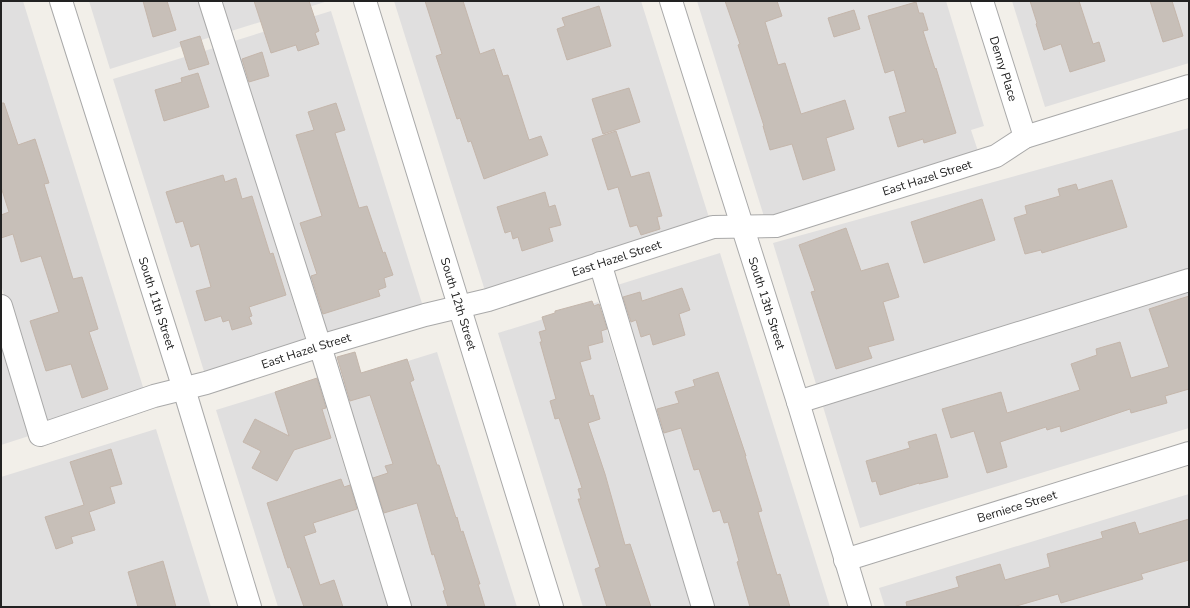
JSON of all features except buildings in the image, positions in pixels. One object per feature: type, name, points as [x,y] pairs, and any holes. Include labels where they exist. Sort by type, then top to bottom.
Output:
[{"type":"street","name":"South 11th Street","points":[[61,1],[184,389],[250,607]]},
{"type":"street","points":[[210,1],[320,346],[400,607]]},
{"type":"street","name":"South 12th Street","points":[[365,1],[552,607]]},
{"type":"street","name":"South 13th Street","points":[[671,1],[798,402],[860,607]]},
{"type":"street","name":"Denny Place","points":[[982,1],[1025,137]]},
{"type":"street","name":"East Hazel Street","points":[[1,306],[40,435],[154,396],[206,383],[320,346],[425,315],[488,300],[712,227],[776,226],[996,156],[1025,137],[1189,86]]},
{"type":"street","points":[[600,263],[703,607]]},
{"type":"street","points":[[798,402],[1189,280]]},
{"type":"street","name":"Berniece Street","points":[[845,560],[1189,453]]},
{"type":"shaded area","points":[[1,1],[23,1],[147,400],[47,431],[1,285]]},
{"type":"shaded area","points":[[89,1],[200,1],[211,37],[110,69]]},
{"type":"shaded area","points":[[218,1],[328,1],[228,32]]},
{"type":"shaded area","points":[[394,1],[641,1],[711,224],[486,294]]},
{"type":"shaded area","points":[[697,1],[946,1],[984,126],[971,130],[980,157],[766,223]]},
{"type":"shaded area","points":[[1012,1],[1189,1],[1189,63],[1045,107]]},
{"type":"shaded area","points":[[331,11],[425,313],[325,344],[231,42]]},
{"type":"shaded area","points":[[214,48],[308,349],[207,381],[113,79]]},
{"type":"shaded area","points":[[1189,128],[1189,270],[816,384],[773,243]]},
{"type":"shaded area","points":[[720,253],[830,607],[711,607],[611,287]]},
{"type":"shaded area","points":[[1189,288],[1189,428],[860,528],[821,400]]},
{"type":"shaded area","points":[[598,302],[693,607],[583,607],[498,333]]},
{"type":"shaded area","points":[[1,336],[32,435],[1,445]]},
{"type":"shaded area","points":[[437,352],[517,607],[406,607],[337,383]]},
{"type":"shaded area","points":[[317,379],[388,607],[278,607],[216,410]]},
{"type":"shaded area","points":[[156,429],[211,607],[1,607],[1,477]]},
{"type":"shaded area","points":[[1189,494],[1189,607],[885,607],[879,588]]}]
